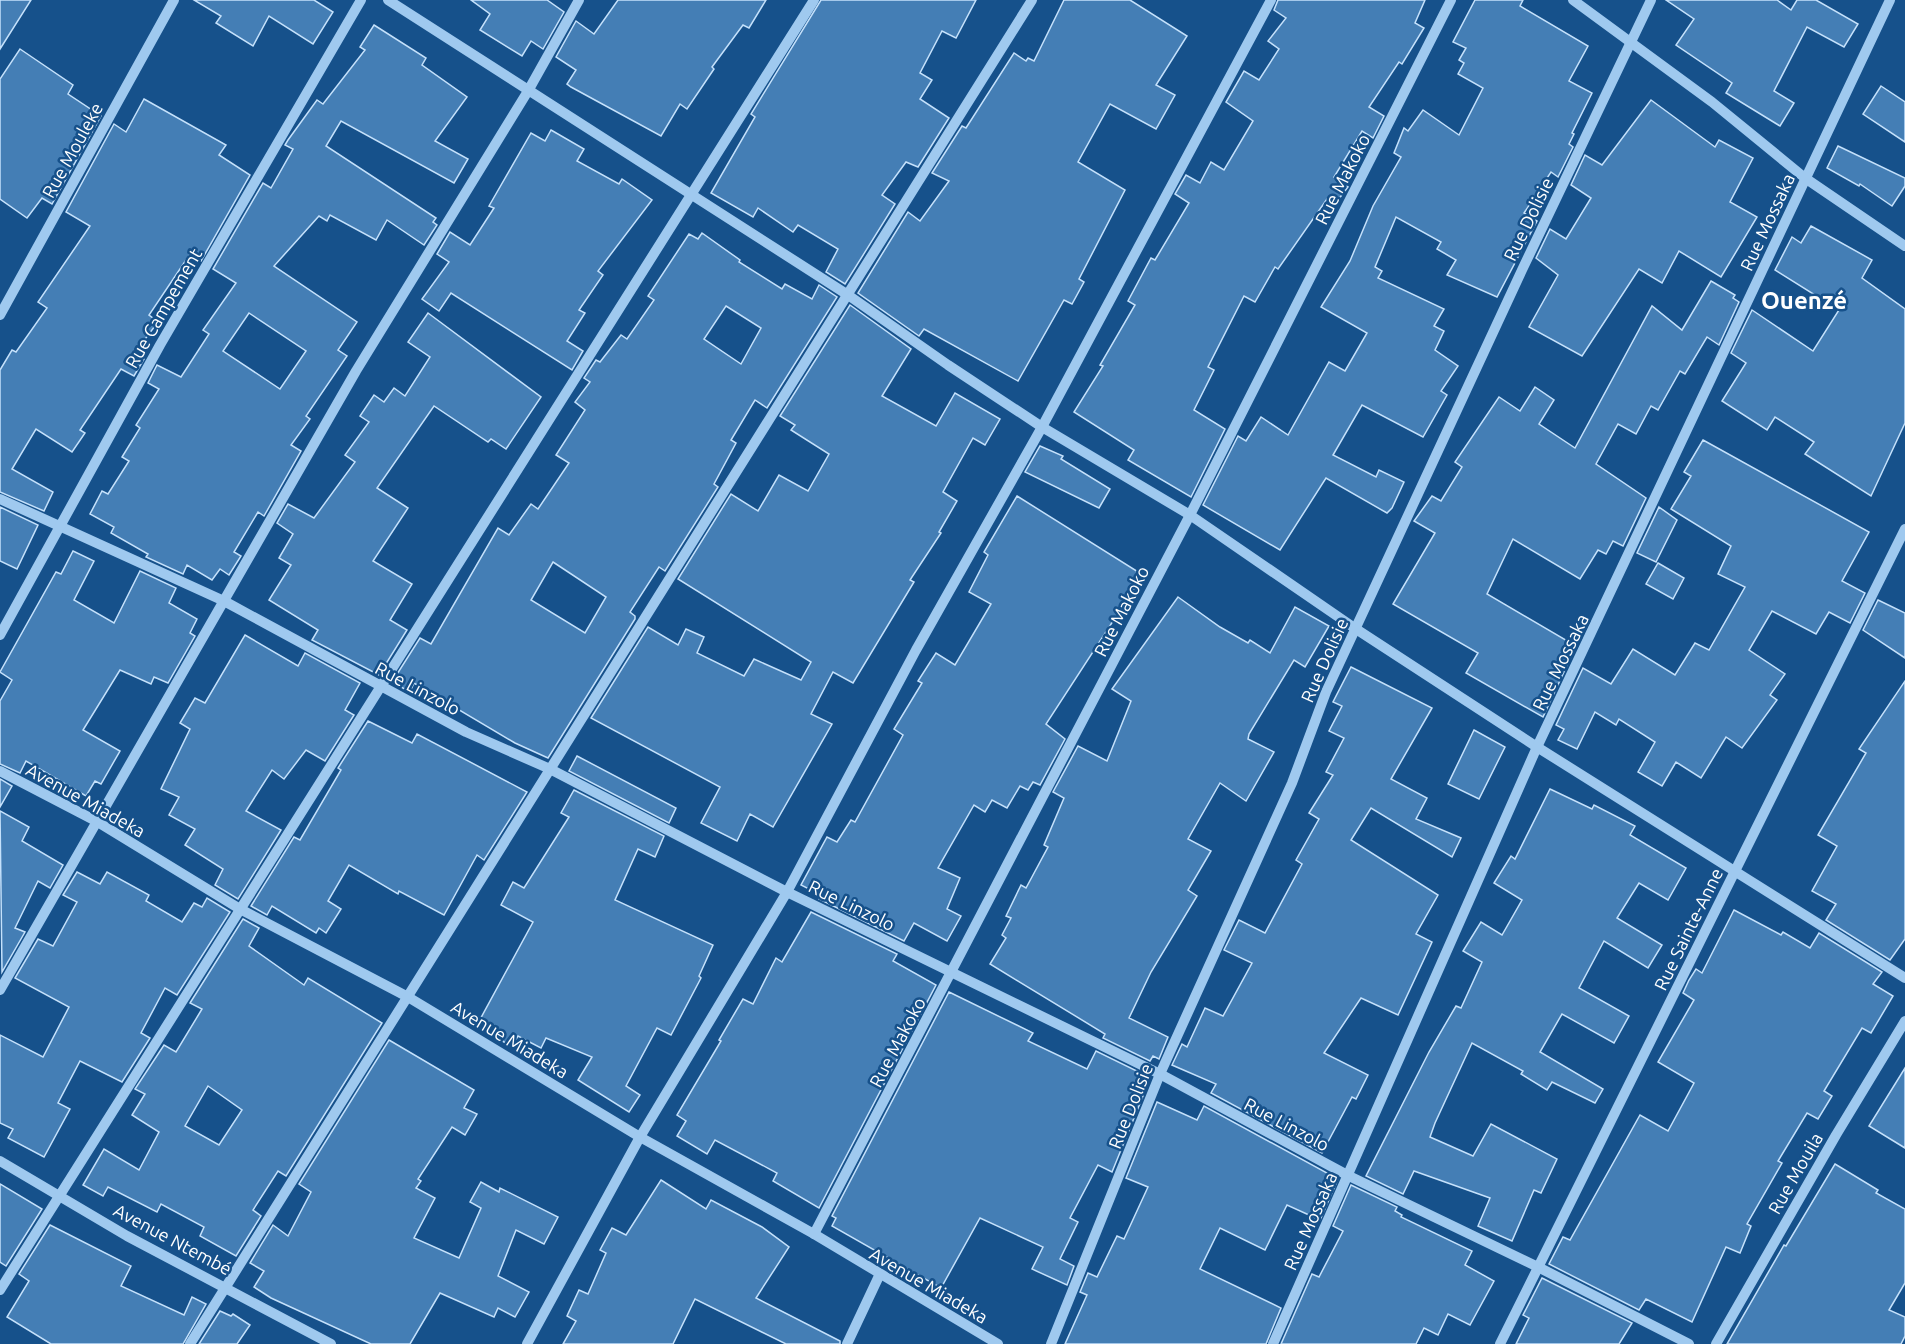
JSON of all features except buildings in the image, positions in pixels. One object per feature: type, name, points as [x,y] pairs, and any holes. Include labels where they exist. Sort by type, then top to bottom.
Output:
[{"type":"street","name":"Rue Mouleke","points":[[0,315],[174,0]]},
{"type":"street","name":"Rue Campement","points":[[0,635],[160,345],[361,0]]},
{"type":"street","points":[[388,0],[691,197],[848,295],[1042,427],[1190,515],[1356,630],[1537,747],[1905,978]]},
{"type":"street","points":[[0,990],[356,371],[528,91],[579,0]]},
{"type":"street","points":[[0,1290],[814,0]]},
{"type":"street","points":[[190,1344],[1032,0]]},
{"type":"street","points":[[527,1344],[640,1137],[787,892],[916,650],[1042,427],[1271,0]]},
{"type":"street","name":"Rue Makoko","points":[[814,1234],[1190,515],[1451,0]]},
{"type":"street","points":[[1573,0],[1712,102],[1805,178],[1905,246]]},
{"type":"street","name":"Rue Dolisie","points":[[1051,1344],[1160,1074],[1292,783],[1326,692],[1522,270],[1652,0]]},
{"type":"street","name":"Rue Mossaka","points":[[1273,1344],[1537,747],[1705,397],[1805,178],[1890,0]]},
{"type":"street","name":"Rue Linzolo","points":[[0,499],[224,601],[466,732],[550,769],[787,892],[1160,1074],[1348,1176],[1538,1267],[1689,1344]]},
{"type":"street","name":"Rue Sainte-Anne","points":[[1500,1344],[1905,529]]},
{"type":"street","name":"Avenue Miadeka","points":[[0,771],[96,821],[240,909],[408,997],[640,1137],[814,1234],[879,1275],[998,1344]]},
{"type":"street","name":"Rue Mouila","points":[[1716,1344],[1905,1020]]},
{"type":"street","name":"Avenue Ntembé","points":[[0,1161],[62,1195],[127,1236],[226,1286],[326,1343]]},
{"type":"street","points":[[847,1344],[879,1275]]},
{"type":"district","name":"Ouenzé","points":[[1804,300]]}]
